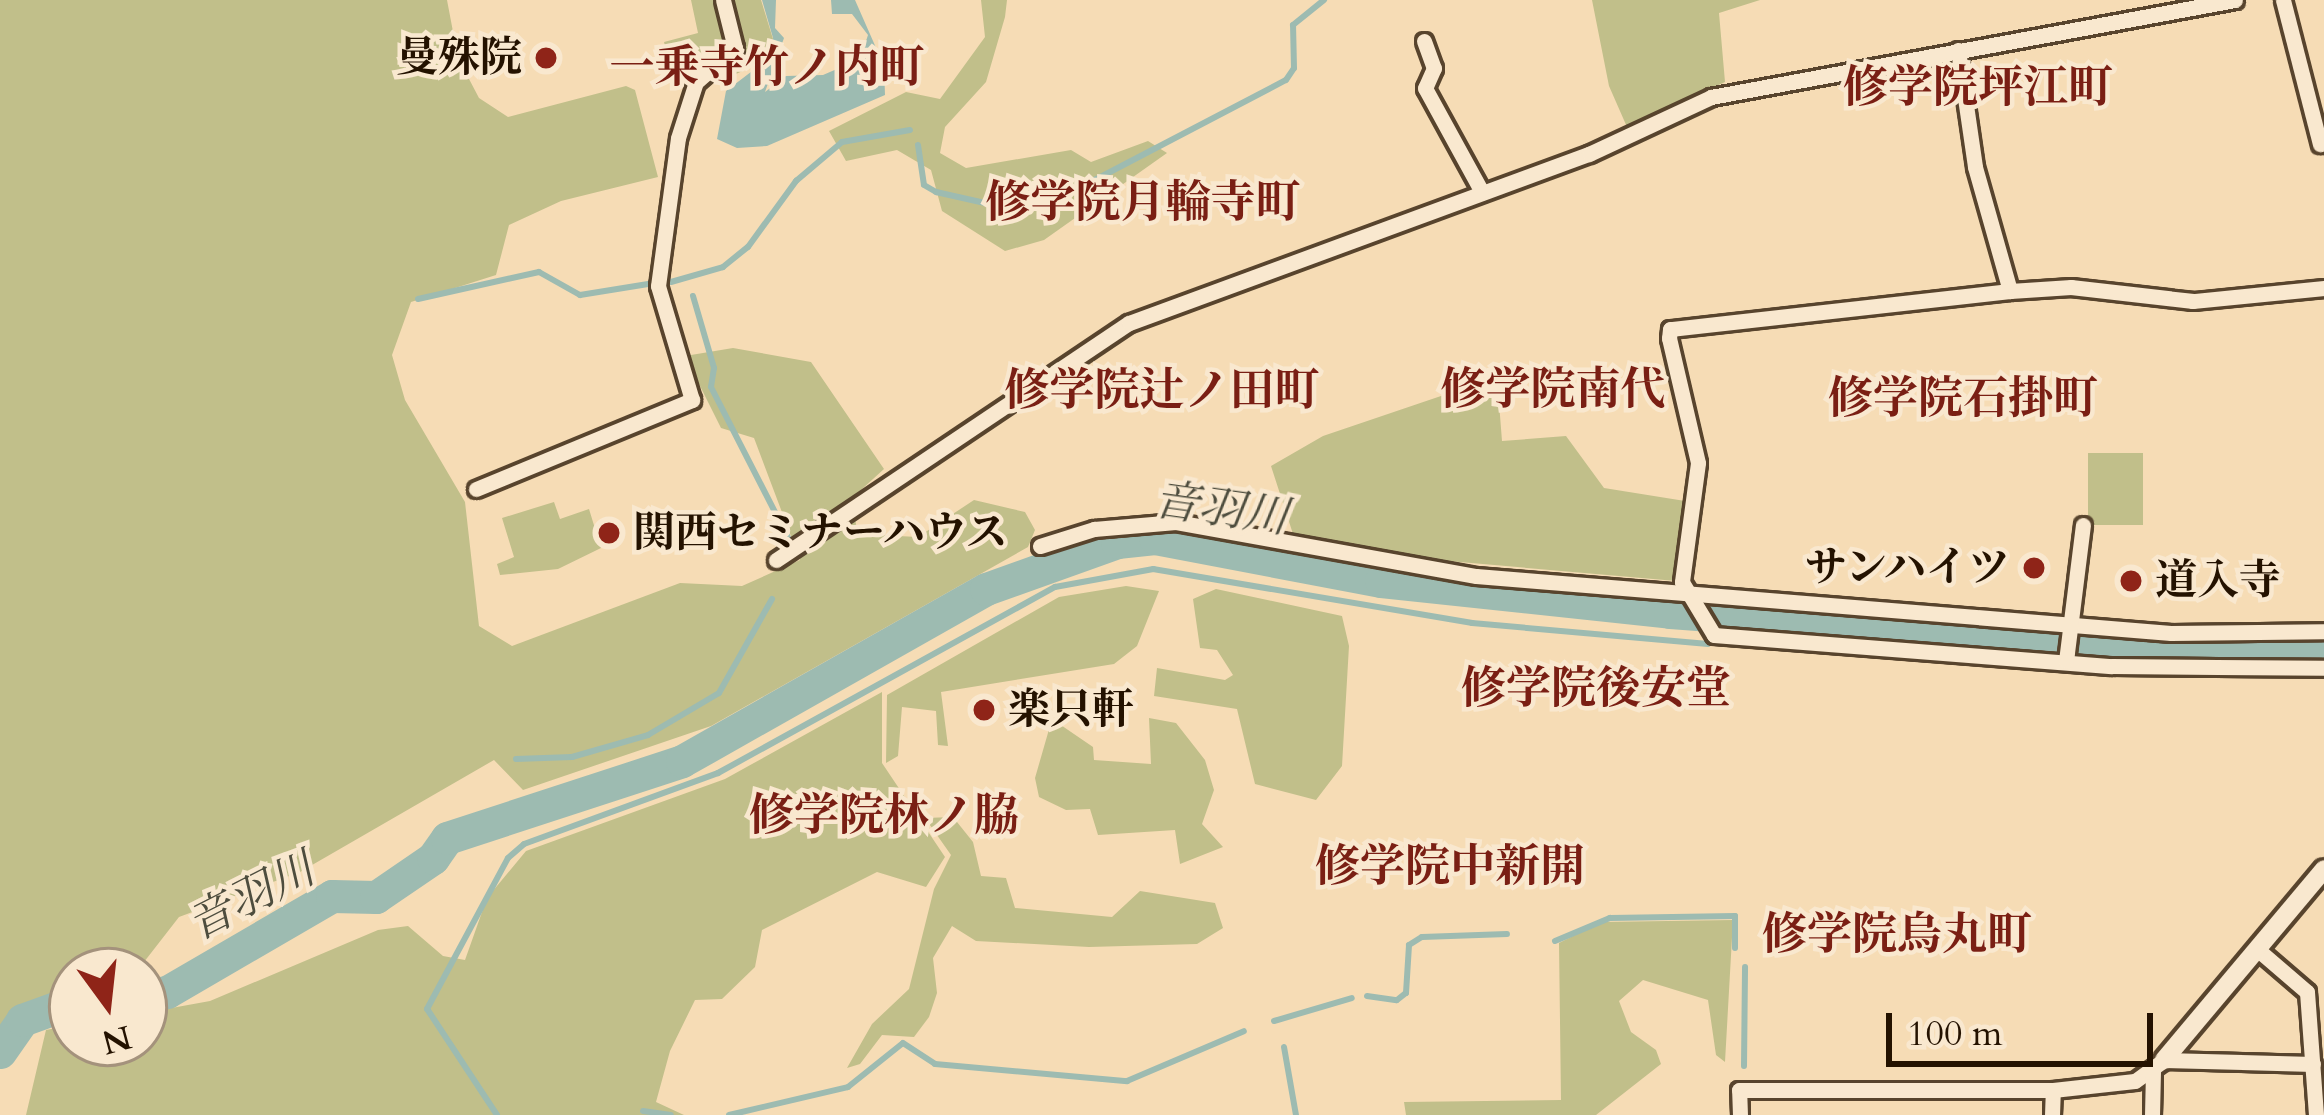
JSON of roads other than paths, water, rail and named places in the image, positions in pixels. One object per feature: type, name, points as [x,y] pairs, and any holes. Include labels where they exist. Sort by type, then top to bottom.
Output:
[{"type":"street","points":[[476,489],[692,400],[658,286],[678,138],[696,82],[735,48],[724,0]]},
{"type":"street","points":[[776,560],[1129,322],[1482,192],[1742,87],[2234,0]]},
{"type":"street","points":[[2284,0],[2320,144]]},
{"type":"street","points":[[1424,41],[1434,68],[1426,88],[1482,192]]},
{"type":"street","points":[[1958,50],[1975,167],[2011,291]]},
{"type":"street","points":[[2324,288],[2193,301],[2072,287],[1670,329],[1698,463],[1682,562],[1692,599],[1714,635],[2066,661],[2324,668]]},
{"type":"street","points":[[1040,546],[1108,526],[1176,522],[1391,564],[1692,599],[2071,627],[2324,631]]},
{"type":"street","points":[[2066,661],[2083,526]]},
{"type":"street","points":[[1740,1115],[1739,1090],[2053,1090],[2135,1081],[2158,1066],[2324,869]]},
{"type":"street","points":[[2257,949],[2307,992],[2316,1115]]},
{"type":"street","points":[[2158,1066],[2312,1064]]},
{"type":"street","points":[[2152,1115],[2158,1066]]},
{"type":"street","points":[[2052,1115],[2053,1090]]},
{"type":"water","points":[[762,0],[776,0],[775,28],[784,38],[765,92],[786,76],[823,75],[860,59],[868,35],[852,14],[832,14],[831,0],[855,0],[884,66],[885,95],[767,146],[737,148],[717,139],[726,91],[768,59],[773,38]]},
{"type":"waterway","points":[[918,145],[924,185],[936,192],[1016,210],[1064,196],[1286,80],[1294,68],[1293,25],[1324,0]]},
{"type":"waterway","points":[[671,282],[723,267],[748,247],[796,181],[842,142],[910,130]]},
{"type":"waterway","points":[[418,299],[539,272],[580,295],[648,284]]},
{"type":"waterway","points":[[693,296],[714,368],[711,387],[791,543]]},
{"type":"waterway","name":"音羽川","points":[[168,991],[332,896],[376,897],[433,858],[447,838],[682,761],[986,589],[1117,542],[1155,538],[1381,581],[1670,612],[2203,652],[2324,648]]},
{"type":"waterway","points":[[497,1115],[427,1009],[508,858],[524,844],[718,773],[1055,587],[1153,569],[1472,623],[1708,644]]},
{"type":"waterway","points":[[516,759],[572,757],[648,735],[719,693],[772,599]]},
{"type":"waterway","points":[[1555,941],[1610,918],[1735,916],[1735,948]]},
{"type":"waterway","points":[[1367,996],[1397,1000],[1406,993],[1409,945],[1422,937],[1507,934]]},
{"type":"waterway","points":[[1744,1066],[1745,967]]},
{"type":"waterway","points":[[1274,1021],[1352,998]]},
{"type":"waterway","name":"音羽川","points":[[0,1052],[22,1020],[48,1011]]},
{"type":"waterway","points":[[729,1115],[848,1087],[903,1043],[935,1064],[1127,1081],[1244,1031]]},
{"type":"waterway","points":[[1284,1047],[1296,1115]]},
{"type":"waterway","points":[[643,1111],[671,1115]]},
{"type":"place","name":"曼殊院","points":[[546,58]]},
{"type":"place","name":"関西セミナーハウス","points":[[609,533]]},
{"type":"place","name":"サンハイツ","points":[[2034,568]]},
{"type":"place","name":"道入寺","points":[[2131,581]]},
{"type":"place","name":"楽只軒","points":[[984,710]]},
{"type":"district","name":"一乗寺竹ノ内町","points":[[767,68]]},
{"type":"district","name":"修学院坪江町","points":[[1978,88]]},
{"type":"district","name":"修学院月輪寺町","points":[[1143,203]]},
{"type":"district","name":"修学院南代","points":[[1553,390]]},
{"type":"district","name":"修学院辻ノ田町","points":[[1162,391]]},
{"type":"district","name":"修学院石掛町","points":[[1963,399]]},
{"type":"district","name":"修学院後安堂","points":[[1596,689]]},
{"type":"district","name":"修学院林ノ脇","points":[[884,816]]},
{"type":"district","name":"修学院中新開","points":[[1450,867]]},
{"type":"district","name":"修学院烏丸町","points":[[1897,935]]}]
